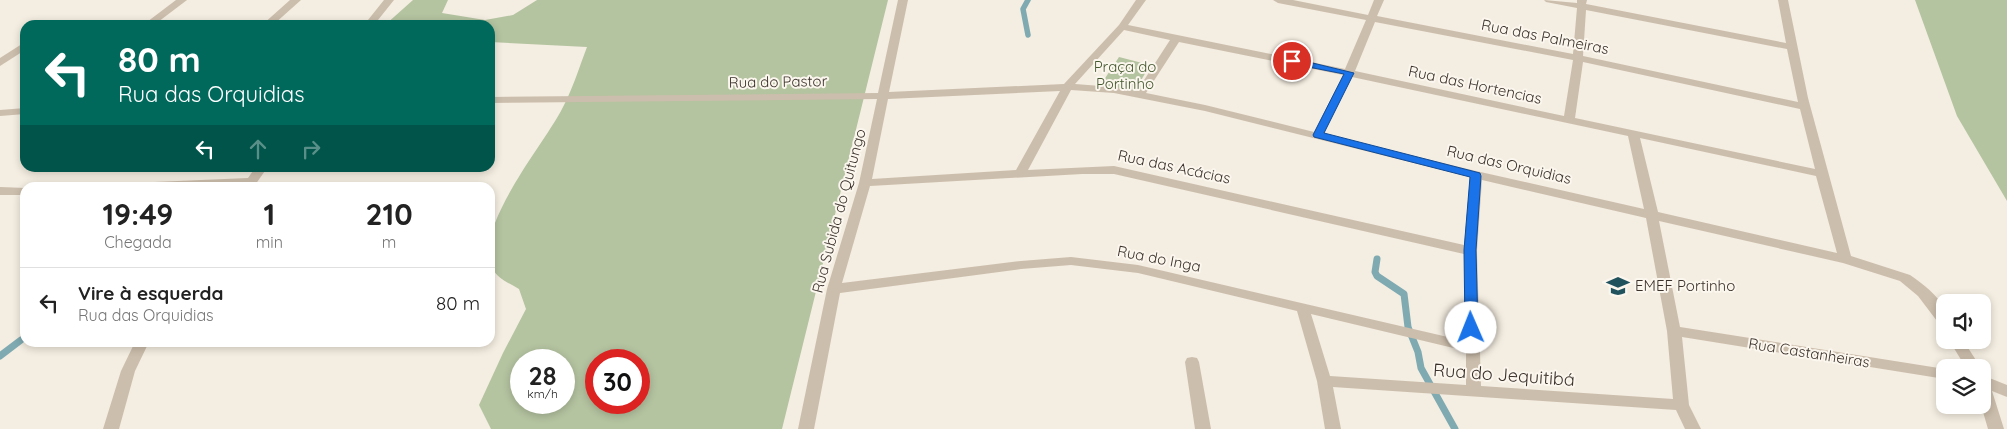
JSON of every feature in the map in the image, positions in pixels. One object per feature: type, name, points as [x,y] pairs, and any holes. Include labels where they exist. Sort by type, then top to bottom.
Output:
[{"type":"street","points":[[155,20],[182,0]]},
{"type":"street","points":[[272,20],[296,0]]},
{"type":"street","points":[[373,20],[389,0]]},
{"type":"street","name":"Rua Subida do Quitungo","points":[[806,429],[834,290],[865,183],[902,0]]},
{"type":"street","points":[[1020,174],[1067,87],[1122,27],[1141,0]]},
{"type":"street","name":"Rua das Palmeiras","points":[[1278,0],[1578,58],[1805,107]]},
{"type":"street","points":[[1318,135],[1349,73],[1379,0]]},
{"type":"street","points":[[1549,0],[1582,3],[1791,47]]},
{"type":"street","points":[[1783,0],[1791,47],[1805,107],[1845,259]]},
{"type":"street","points":[[1569,121],[1578,58],[1582,3]]},
{"type":"street","name":"Rua das Hortencias","points":[[1122,27],[1349,73],[1822,174]]},
{"type":"street","points":[[1139,96],[1176,38]]},
{"type":"street","points":[[0,63],[20,49]]},
{"type":"street","name":"Rua do Pastor","points":[[495,100],[884,96],[1067,87]]},
{"type":"street","name":"Rua das Orquidias","points":[[1067,87],[1094,88],[1205,108],[1476,176],[1845,259],[1905,278],[1923,292],[1936,308]]},
{"type":"street","points":[[0,113],[20,111]]},
{"type":"street","points":[[1633,135],[1652,215],[1674,331],[1682,404],[1693,429]]},
{"type":"street","name":"Rua das Acácias","points":[[865,183],[1114,170],[1470,250]]},
{"type":"street","points":[[1474,392],[1471,347],[1470,250],[1476,176]]},
{"type":"street","points":[[0,192],[20,190]]},
{"type":"street","name":"Rua do Inga","points":[[834,290],[1021,265],[1071,261],[1138,269],[1471,347]]},
{"type":"street","points":[[1302,306],[1324,381],[1332,429]]},
{"type":"street","name":"Rua Castanheiras","points":[[1674,331],[1936,373]]},
{"type":"street","points":[[111,429],[128,371],[140,347]]},
{"type":"street","points":[[1192,362],[1203,429]]},
{"type":"street","name":"Rua do Jequitibá","points":[[1324,381],[1682,404]]},
{"type":"street","points":[[1991,385],[2007,390]]},
{"type":"street","points":[[1991,412],[1996,429]]},
{"type":"green space","points":[[413,0],[448,0],[442,13],[485,20],[391,20]]},
{"type":"green space","points":[[537,0],[888,0],[782,429],[491,429],[479,405],[526,309],[519,289],[495,273],[495,224],[512,188],[552,126],[572,87],[587,47],[495,42],[495,20],[485,20],[513,15]]},
{"type":"green space","points":[[1915,0],[2007,0],[2007,201],[1957,116]]},
{"type":"green space","name":"Praça do Portinho","points":[[1119,57],[1150,65],[1133,94],[1100,86]]},
{"type":"waterway","points":[[1028,0],[1023,9],[1028,35]]},
{"type":"waterway","points":[[1377,259],[1375,272],[1377,276],[1404,294],[1408,327],[1418,352],[1421,368],[1455,429]]},
{"type":"waterway","points":[[0,356],[20,341]]},
{"type":"place","name":"EMEF Portinho","points":[[1618,286]]},
{"type":"route","points":[[1292,61],[1349,73],[1318,135],[1476,176],[1470,250],[1471,328]]}]
